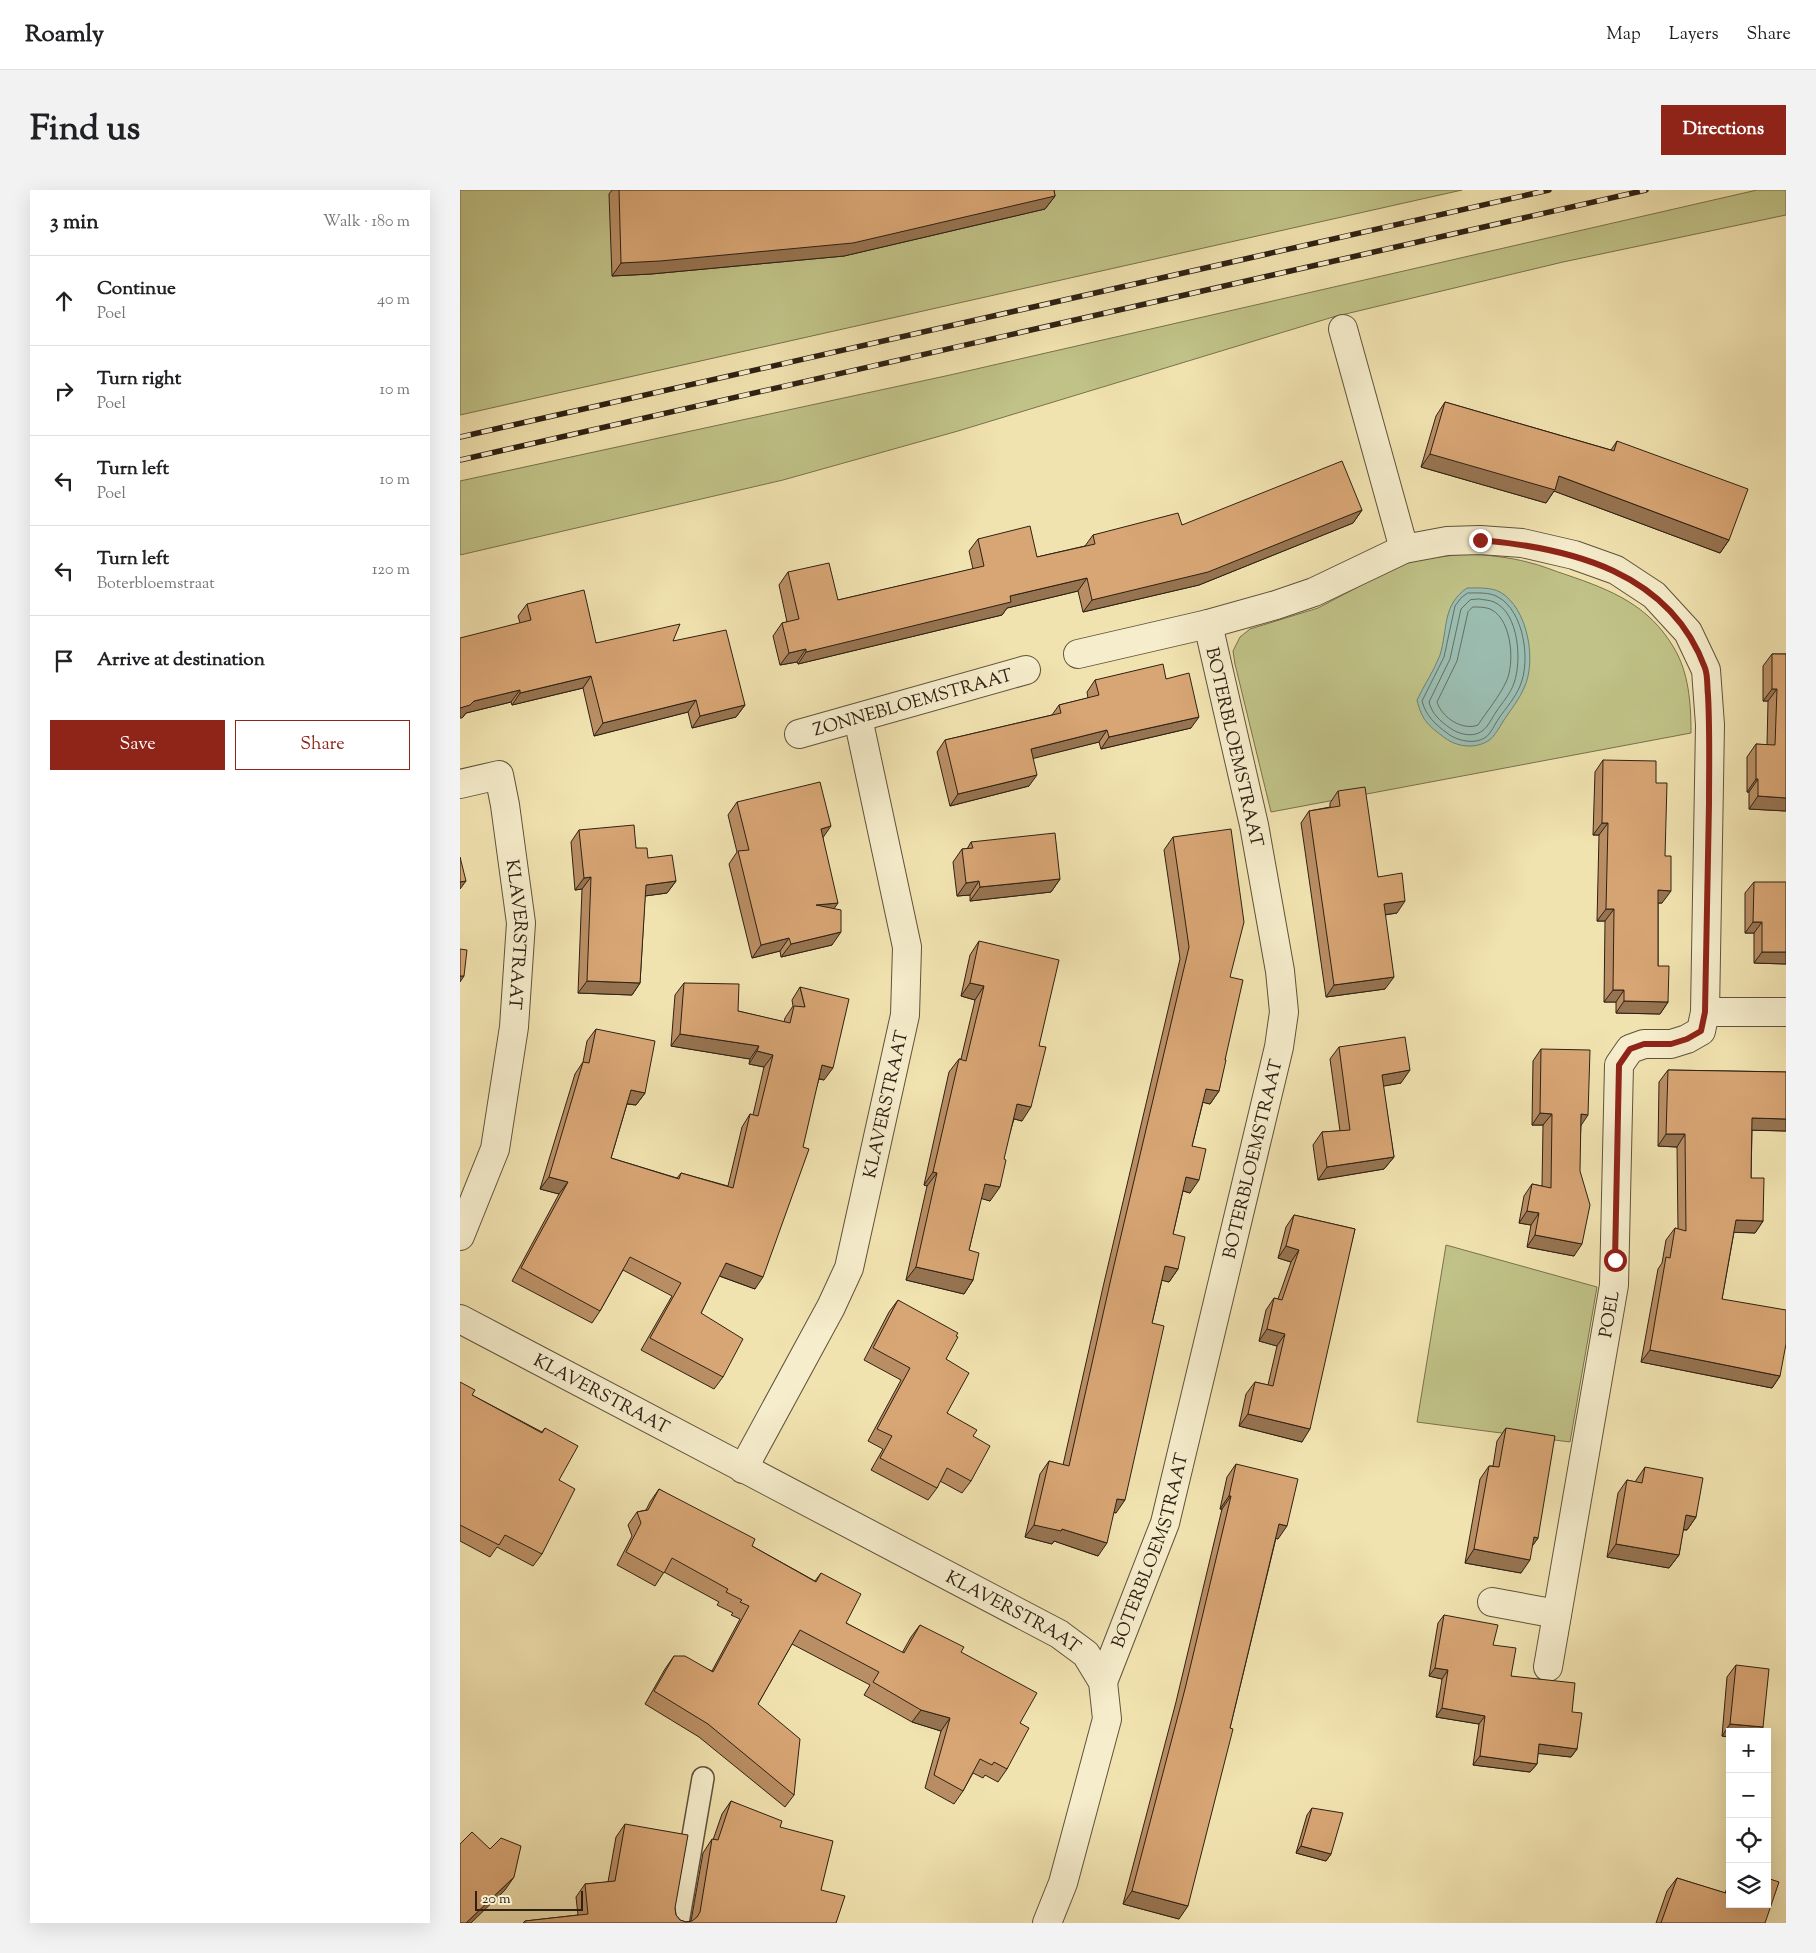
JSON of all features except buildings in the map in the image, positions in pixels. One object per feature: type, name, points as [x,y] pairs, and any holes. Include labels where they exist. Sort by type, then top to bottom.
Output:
[{"type":"street","points":[[1342,329],[1404,549]]},
{"type":"street","name":"BOTERBLOEMSTRAAT","points":[[1078,654],[1208,624],[1276,605],[1314,592],[1404,549],[1447,541],[1480,540],[1522,543],[1574,555],[1616,570],[1654,595],[1688,632],[1706,670],[1710,725],[1705,1012]]},
{"type":"street","name":"BOTERBLOEMSTRAAT","points":[[1103,1682],[1165,1523],[1279,1047],[1284,1012],[1280,971],[1254,825],[1208,624]]},
{"type":"street","name":"ZONNEBLOEMSTRAAT","points":[[799,734],[1026,670]]},
{"type":"street","name":"KLAVERSTRAAT","points":[[743,1469],[831,1306],[849,1268],[906,1015],[907,948],[858,718]]},
{"type":"street","name":"KLAVERSTRAAT","points":[[460,784],[499,775],[505,805],[521,923],[514,1027],[495,1149],[460,1236]]},
{"type":"street","points":[[1705,1012],[1786,1012]]},
{"type":"street","name":"POEL","points":[[1548,1668],[1614,1284],[1619,1065],[1630,1049],[1644,1044],[1671,1044],[1687,1039],[1701,1031],[1705,1012]]},
{"type":"street","name":"KLAVERSTRAAT","points":[[460,1319],[1059,1634],[1086,1654],[1103,1682],[1107,1719],[1063,1884],[1047,1923]]},
{"type":"street","points":[[1492,1602],[1557,1614]]},
{"type":"lane","points":[[678,1923],[702,1778]]},
{"type":"green space","points":[[460,190],[1462,190],[460,415]]},
{"type":"green space","points":[[1757,190],[1786,190],[1786,215],[1563,262],[1333,317],[958,431],[783,480],[460,555],[460,481],[950,375]]},
{"type":"green space","points":[[1471,553],[1513,559],[1542,566],[1614,593],[1641,610],[1664,633],[1679,658],[1688,689],[1691,733],[1271,812],[1235,664],[1233,651],[1240,637],[1250,629],[1318,608],[1407,561]]},
{"type":"green space","points":[[1446,1245],[1597,1287],[1570,1442],[1417,1422]]},
{"type":"water","points":[[1467,588],[1492,589],[1500,592],[1510,600],[1523,622],[1530,650],[1528,677],[1518,699],[1491,739],[1483,744],[1472,746],[1460,745],[1450,741],[1435,730],[1424,718],[1417,700],[1440,655],[1447,618],[1453,602]]},
{"type":"railway","points":[[460,437],[1549,190]]},
{"type":"railway","points":[[460,460],[1646,190]]},
{"type":"route","points":[[1480,540],[1522,543],[1574,555],[1616,570],[1654,595],[1688,632],[1706,670],[1710,725],[1705,1012],[1701,1031],[1687,1039],[1671,1044],[1644,1044],[1630,1049],[1619,1065],[1615,1260]]}]
